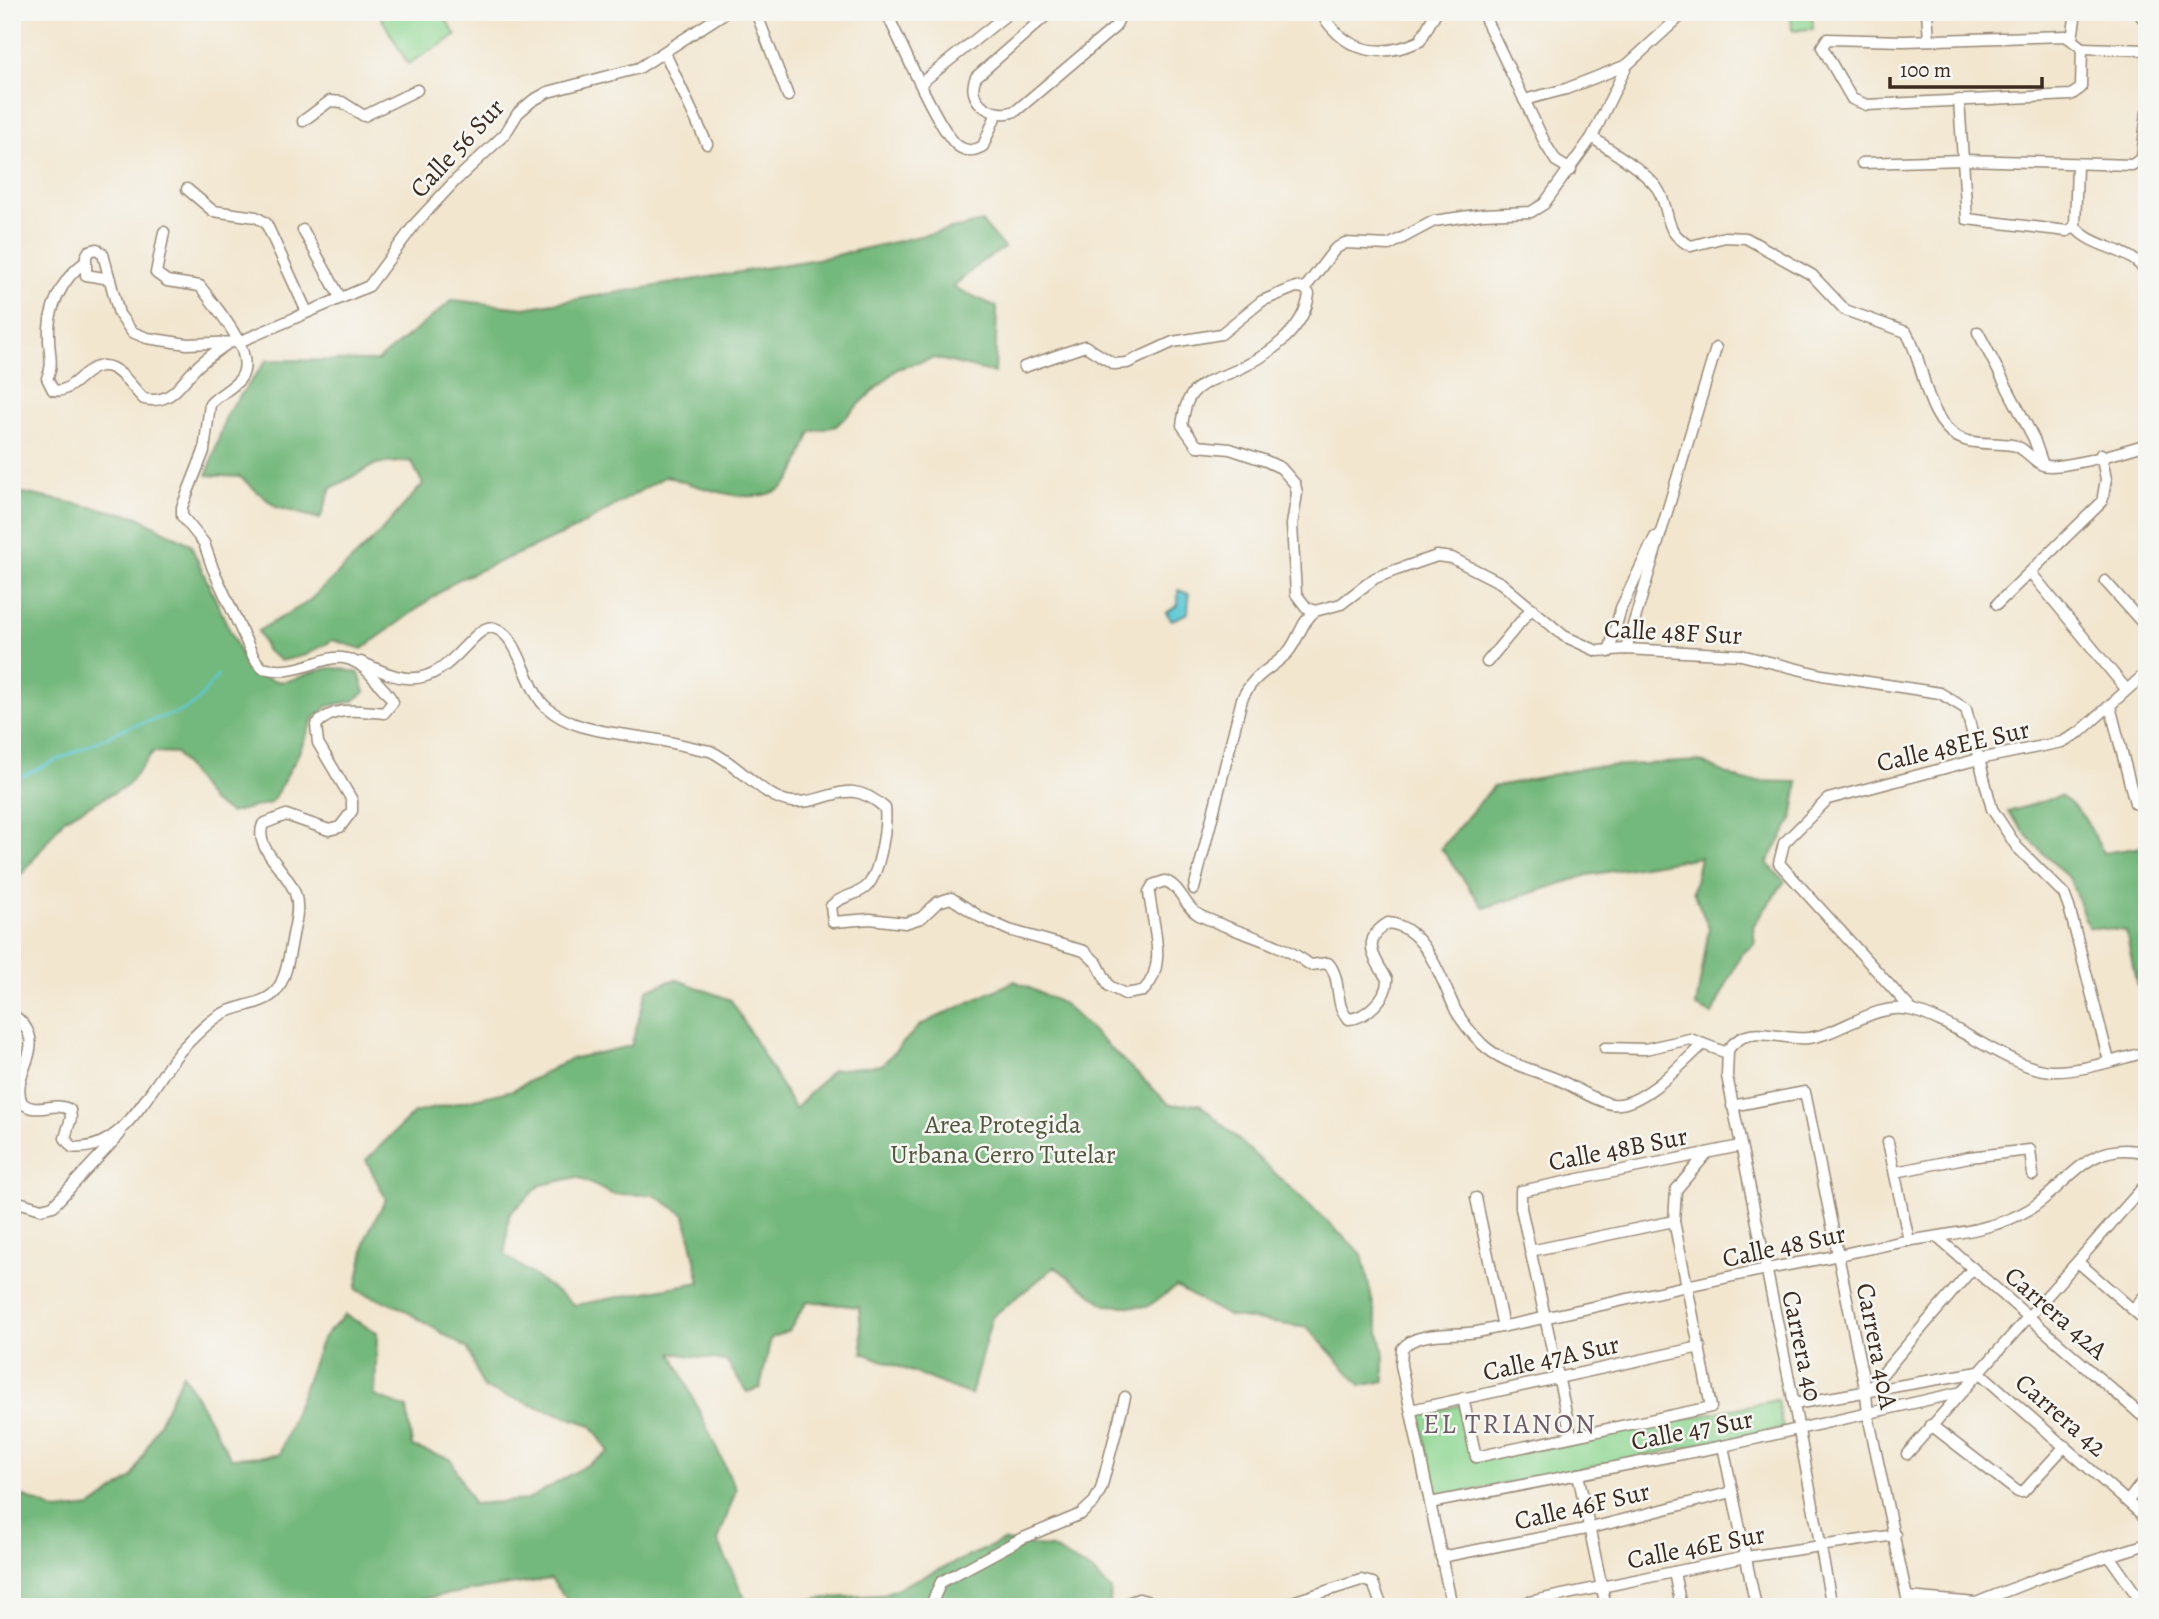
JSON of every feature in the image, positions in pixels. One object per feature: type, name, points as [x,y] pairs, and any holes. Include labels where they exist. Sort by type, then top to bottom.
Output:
[{"type":"street","name":"Calle 56 Sur","points":[[110,279],[119,314],[132,332],[146,338],[187,344],[239,342],[369,286],[415,224],[454,182],[505,134],[519,113],[532,101],[548,92],[639,68],[726,12]]},
{"type":"street","points":[[756,12],[788,96]]},
{"type":"street","points":[[886,12],[956,145],[979,149],[987,143],[996,115]]},
{"type":"street","points":[[921,83],[1010,12]]},
{"type":"street","points":[[996,115],[977,99],[973,89],[976,77],[1050,12]]},
{"type":"street","points":[[996,115],[1017,110],[1115,27],[1122,12]]},
{"type":"street","points":[[1325,19],[1334,32],[1356,47],[1364,51],[1386,53],[1420,41],[1431,27],[1436,12]]},
{"type":"street","points":[[1482,12],[1556,160],[1571,170]]},
{"type":"street","points":[[1524,100],[1566,89],[1627,65],[1685,12]]},
{"type":"street","points":[[1927,12],[1929,39]]},
{"type":"street","points":[[2072,39],[2076,12]]},
{"type":"street","points":[[2081,48],[2081,88],[2077,93],[1858,103],[1852,99],[1822,47],[1826,38],[2066,36],[2081,48],[2147,50]]},
{"type":"street","points":[[666,53],[707,144]]},
{"type":"street","points":[[1305,288],[1335,249],[1345,243],[1389,245],[1434,221],[1483,214],[1531,212],[1544,204],[1571,170],[1592,137],[1627,65]]},
{"type":"street","points":[[303,121],[330,101],[342,102],[364,116],[417,90]]},
{"type":"street","points":[[1959,100],[1968,219],[2067,231],[2075,226]]},
{"type":"street","points":[[1862,163],[1964,160],[2077,165],[2138,162],[2142,158],[2147,112]]},
{"type":"street","points":[[1592,137],[1655,185],[1670,229],[1679,240],[1691,247],[1726,237],[1746,239],[1812,275],[1845,310],[1906,332],[1915,350],[1926,396],[1942,423],[1961,440],[1978,445],[2015,445],[2043,466],[2065,466],[2101,454],[2147,444]]},
{"type":"street","points":[[2077,165],[2075,226],[2082,235],[2133,257],[2147,274]]},
{"type":"street","points":[[187,189],[213,211],[256,217],[266,223],[307,312]]},
{"type":"street","points":[[303,230],[340,297]]},
{"type":"street","points":[[164,232],[156,272],[159,278],[200,286],[244,353],[242,377],[210,404],[204,451],[182,507],[182,516],[204,542],[212,569],[254,658],[262,668],[289,671],[343,656],[407,678],[432,676],[446,667],[480,630],[497,628],[505,634],[533,689],[545,706],[569,722],[599,732],[710,751],[723,757],[778,798],[794,802],[833,792],[852,792],[873,797],[885,808],[887,823],[870,883],[857,893],[835,901],[830,911],[834,922],[870,919],[905,923],[921,918],[938,902],[951,898],[980,917],[1009,930],[1084,951],[1097,963],[1109,986],[1131,994],[1143,991],[1156,974],[1157,960],[1149,892],[1153,885],[1165,881],[1175,887],[1183,900],[1199,915],[1310,965],[1328,963],[1336,976],[1341,1008],[1349,1019],[1371,1008],[1384,996],[1387,979],[1373,955],[1372,940],[1377,930],[1388,923],[1400,925],[1434,960],[1457,1013],[1484,1045],[1503,1059],[1574,1086],[1608,1103],[1623,1104],[1640,1097],[1703,1044]]},
{"type":"street","points":[[85,262],[86,275],[110,279],[103,254],[97,249],[89,251],[85,262],[52,304],[48,324],[51,364],[47,377],[54,390],[63,389],[85,373],[102,366],[113,368],[144,399],[150,400],[178,391],[194,369],[227,343]]},
{"type":"street","points":[[1024,367],[1085,346],[1114,365],[1127,363],[1174,342],[1221,334],[1262,301],[1296,287],[1305,288],[1309,294],[1308,306],[1287,337],[1269,352],[1239,369],[1207,382],[1192,393],[1185,408],[1182,425],[1197,446],[1211,445],[1247,453],[1281,468],[1294,484],[1297,493],[1292,525],[1296,594],[1306,607],[1315,611],[1305,619],[1288,652],[1249,684],[1242,699],[1194,889]]},
{"type":"street","points":[[1978,332],[2034,439],[2043,466]]},
{"type":"street","points":[[1626,649],[1716,348]]},
{"type":"street","points":[[1997,604],[2102,502],[2106,479],[2101,454]]},
{"type":"street","points":[[1609,652],[1626,597],[1667,515]]},
{"type":"street","name":"Calle 48F Sur","points":[[1315,611],[1341,604],[1375,579],[1437,556],[1465,563],[1502,583],[1564,636],[1597,651],[1626,649],[1741,655],[1822,675],[1940,693],[1966,709],[1981,758]]},
{"type":"street","points":[[2031,573],[2126,689]]},
{"type":"street","points":[[2105,581],[2147,628]]},
{"type":"street","points":[[1487,662],[1532,608]]},
{"type":"street","points":[[12,1218],[16,1206],[22,1203],[41,1209],[53,1206],[120,1133],[168,1065],[202,1029],[219,1015],[275,993],[282,981],[298,913],[296,895],[286,874],[262,845],[259,834],[263,824],[286,815],[329,830],[340,827],[347,820],[352,811],[352,800],[318,743],[316,725],[333,712],[348,710],[384,713],[390,709],[393,702],[389,695],[361,662]]},
{"type":"street","name":"Calle 48EE Sur","points":[[1912,1010],[1779,863],[1784,844],[1828,799],[1981,758],[2062,742],[2080,732],[2147,672]]},
{"type":"street","points":[[2110,706],[2129,787],[2135,803],[2146,809]]},
{"type":"street","points":[[1981,758],[1992,809],[2017,847],[2064,894],[2109,1061]]},
{"type":"street","points":[[1605,1048],[1645,1049],[1690,1039],[1727,1053],[1737,1039],[1752,1034],[1808,1038],[1878,1013],[1912,1010],[2032,1067],[2051,1071],[2071,1070],[2147,1052]]},
{"type":"street","points":[[12,1014],[30,1034],[31,1050],[20,1089],[22,1103],[37,1110],[58,1106],[70,1110],[71,1118],[65,1139],[72,1147],[83,1149],[120,1133]]},
{"type":"street","name":"Carrera 40","points":[[1727,1053],[1727,1076],[1732,1106],[1794,1404],[1832,1607]]},
{"type":"street","name":"Carrera 40A","points":[[1732,1106],[1805,1092],[1867,1393],[1868,1415],[1909,1602]]},
{"type":"street","points":[[1888,1142],[1909,1241]]},
{"type":"street","name":"Calle 48B Sur","points":[[1530,1251],[1521,1208],[1521,1191],[1525,1188],[1740,1146]]},
{"type":"street","points":[[1896,1172],[1969,1157],[2030,1150],[2032,1175]]},
{"type":"street","name":"Calle 48 Sur","points":[[1411,1410],[1400,1358],[1402,1349],[1410,1341],[1503,1327],[1764,1270],[1909,1241],[1938,1238],[2009,1220],[2031,1209],[2091,1157],[2111,1151],[2147,1153]]},
{"type":"street","points":[[1700,1347],[1674,1221],[1676,1190],[1707,1153]]},
{"type":"street","points":[[1907,1454],[2147,1183]]},
{"type":"street","points":[[1476,1198],[1503,1327]]},
{"type":"street","points":[[1570,1435],[1560,1378],[1530,1251],[1674,1221]]},
{"type":"street","name":"Carrera 42A","points":[[1938,1238],[2028,1317],[2144,1412]]},
{"type":"street","points":[[2078,1262],[2147,1322]]},
{"type":"street","points":[[1867,1393],[1973,1268]]},
{"type":"street","points":[[2133,1309],[2147,1293]]},
{"type":"street","name":"Calle 47A Sur","points":[[1411,1410],[1700,1347]]},
{"type":"street","name":"Calle 47 Sur","points":[[1463,1398],[1476,1457],[1711,1407],[1700,1347]]},
{"type":"street","points":[[1794,1404],[1979,1372]]},
{"type":"street","name":"Carrera 42","points":[[1979,1372],[2147,1519]]},
{"type":"street","name":"Calle 47 Sur","points":[[1430,1503],[1723,1446],[1962,1392]]},
{"type":"street","points":[[930,1607],[941,1582],[952,1574],[1021,1539],[1081,1514],[1094,1503],[1101,1489],[1125,1397]]},
{"type":"street","points":[[1411,1410],[1452,1607]]},
{"type":"street","points":[[1931,1425],[2014,1491],[2022,1492],[2065,1446]]},
{"type":"street","points":[[1723,1446],[1756,1607]]},
{"type":"street","points":[[1578,1474],[1606,1607]]},
{"type":"street","points":[[2128,1501],[2147,1476]]},
{"type":"street","name":"Calle 46F Sur","points":[[1441,1557],[1591,1528],[1732,1492]]},
{"type":"street","name":"Calle 46E Sur","points":[[1505,1607],[1746,1557],[1895,1535]]},
{"type":"street","points":[[1909,1602],[1976,1605],[2147,1544]]},
{"type":"street","points":[[2109,1556],[2145,1607]]},
{"type":"street","points":[[1674,1572],[1681,1607]]},
{"type":"street","points":[[1256,1607],[1300,1600],[1362,1580],[1373,1583],[1382,1607]]},
{"type":"street","points":[[1116,1607],[1139,1599],[1167,1607]]},
{"type":"green space","points":[[378,12],[442,12],[456,36],[408,64]]},
{"type":"green space","points":[[1791,12],[1812,12],[1813,29],[1792,30]]},
{"type":"green space","points":[[982,222],[1004,248],[980,263],[953,287],[997,307],[995,373],[934,358],[897,369],[836,426],[811,432],[793,476],[778,490],[764,495],[730,494],[666,476],[573,530],[457,580],[362,649],[333,640],[306,655],[281,661],[267,651],[258,631],[308,602],[377,536],[423,484],[411,461],[376,464],[331,488],[320,519],[276,507],[240,477],[207,475],[227,413],[267,360],[377,361],[453,300],[524,308],[823,258]]},
{"type":"green space","points":[[18,492],[136,516],[190,544],[247,668],[262,676],[282,681],[331,668],[359,673],[365,692],[353,701],[328,706],[313,720],[296,759],[271,803],[230,813],[211,801],[176,753],[153,752],[127,786],[65,818],[23,873],[12,875],[12,494]]},
{"type":"green space","points":[[1699,761],[1743,781],[1798,782],[1792,820],[1767,863],[1785,881],[1753,926],[1755,944],[1741,954],[1712,1014],[1696,1007],[1709,928],[1693,891],[1700,857],[1588,875],[1484,908],[1441,848],[1493,787],[1590,767]]},
{"type":"green space","points":[[2060,796],[2081,814],[2103,853],[2143,847],[2147,869],[2147,983],[2137,986],[2126,931],[2088,927],[2070,879],[2035,845],[2008,812]]},
{"type":"green space","name":"Area Protegida Urbana Cerro Tutelar","points":[[675,979],[731,1000],[795,1109],[832,1070],[882,1065],[920,1025],[1015,981],[1064,1004],[1170,1105],[1200,1104],[1362,1254],[1384,1354],[1384,1381],[1361,1386],[1308,1328],[1228,1316],[1176,1287],[1147,1307],[1106,1305],[1055,1267],[992,1317],[971,1395],[863,1353],[859,1307],[807,1301],[789,1331],[771,1338],[760,1388],[747,1392],[726,1361],[672,1353],[736,1490],[718,1541],[747,1603],[882,1595],[1003,1541],[1052,1548],[1092,1571],[1111,1590],[1109,1607],[573,1607],[551,1579],[442,1595],[389,1607],[12,1607],[12,1491],[57,1511],[91,1507],[132,1478],[183,1374],[231,1458],[279,1455],[322,1339],[345,1315],[377,1332],[375,1396],[407,1408],[412,1447],[451,1459],[473,1504],[527,1500],[609,1452],[591,1425],[483,1388],[468,1349],[399,1307],[356,1290],[367,1235],[386,1199],[366,1160],[414,1113],[513,1090],[570,1059],[631,1046],[647,990]],"holes":[[[577,1177],[612,1194],[654,1195],[685,1215],[700,1282],[575,1305],[505,1255],[509,1214],[541,1185]]]},
{"type":"green space","points":[[1777,1400],[1783,1428],[1436,1498],[1420,1415],[1461,1405],[1475,1461]]},
{"type":"water","points":[[1178,590],[1189,594],[1188,613],[1172,620],[1166,613],[1178,605]]},
{"type":"waterway","points":[[12,781],[126,728],[180,712],[196,703],[218,675]]},
{"type":"district","name":"EL TRIANON","points":[[1510,1424]]}]
